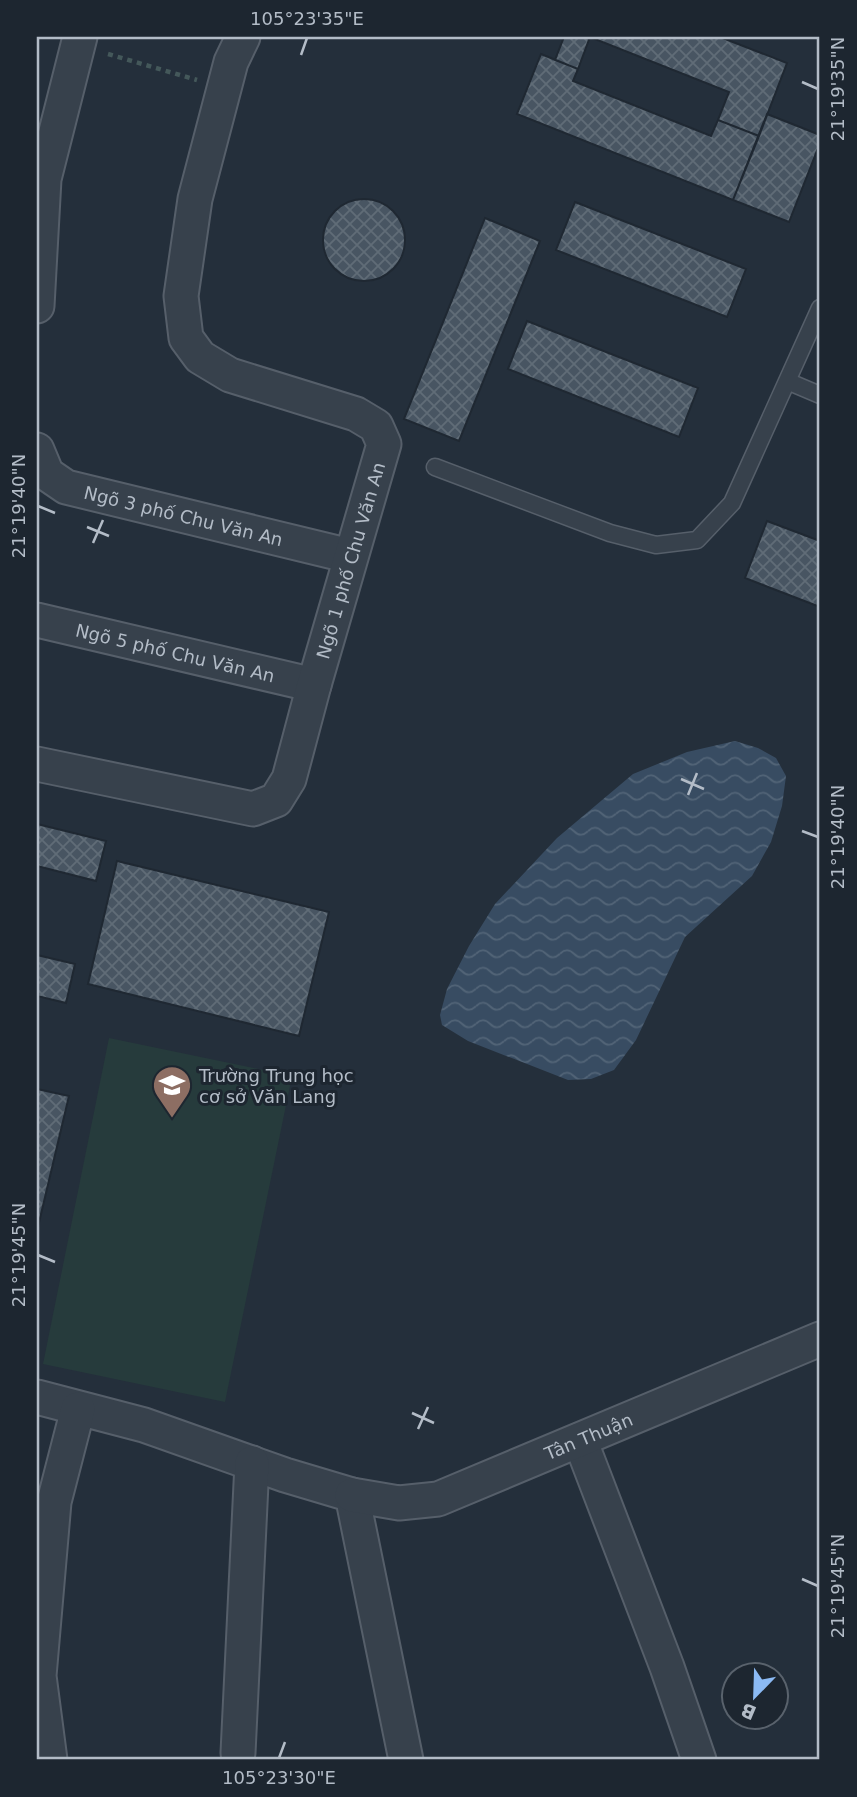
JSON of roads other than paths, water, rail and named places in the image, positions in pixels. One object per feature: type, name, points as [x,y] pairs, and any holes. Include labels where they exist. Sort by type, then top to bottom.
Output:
[{"type":"street","name":"Ngõ 1 phố Chu Văn An","points":[[37,764],[253,809],[276,800],[289,779],[350,556],[384,444],[376,426],[356,414],[230,375],[200,357],[186,338],[181,296],[195,199],[231,62],[243,37]]},
{"type":"street","points":[[37,306],[44,179],[78,41]]},
{"type":"street","name":"Ngõ 3 phố Chu Văn An","points":[[37,450],[47,474],[66,487],[350,556]]},
{"type":"street","name":"Ngõ 5 phố Chu Văn An","points":[[37,620],[314,685]]},
{"type":"street","name":"Tân Thuận","points":[[37,1397],[144,1425],[352,1494],[399,1503],[438,1499],[820,1339]]},
{"type":"street","points":[[50,1760],[39,1676],[54,1502],[78,1409]]},
{"type":"street","points":[[580,1440],[667,1667],[699,1760]]},
{"type":"street","points":[[238,1753],[252,1462]]},
{"type":"street","points":[[352,1494],[406,1760]]},
{"type":"lane","points":[[435,467],[610,533],[656,545],[697,540],[732,503],[820,308]]},
{"type":"lane","points":[[787,381],[820,395]]},
{"type":"water","points":[[735,741],[758,748],[776,758],[786,776],[782,806],[771,842],[752,876],[685,937],[636,1040],[614,1070],[591,1079],[568,1080],[468,1041],[442,1025],[440,1015],[447,989],[469,946],[495,904],[557,838],[633,774],[687,752]]},
{"type":"place","name":"Trường Trung học cơ sở Văn Lang","points":[[172,1119]]}]
